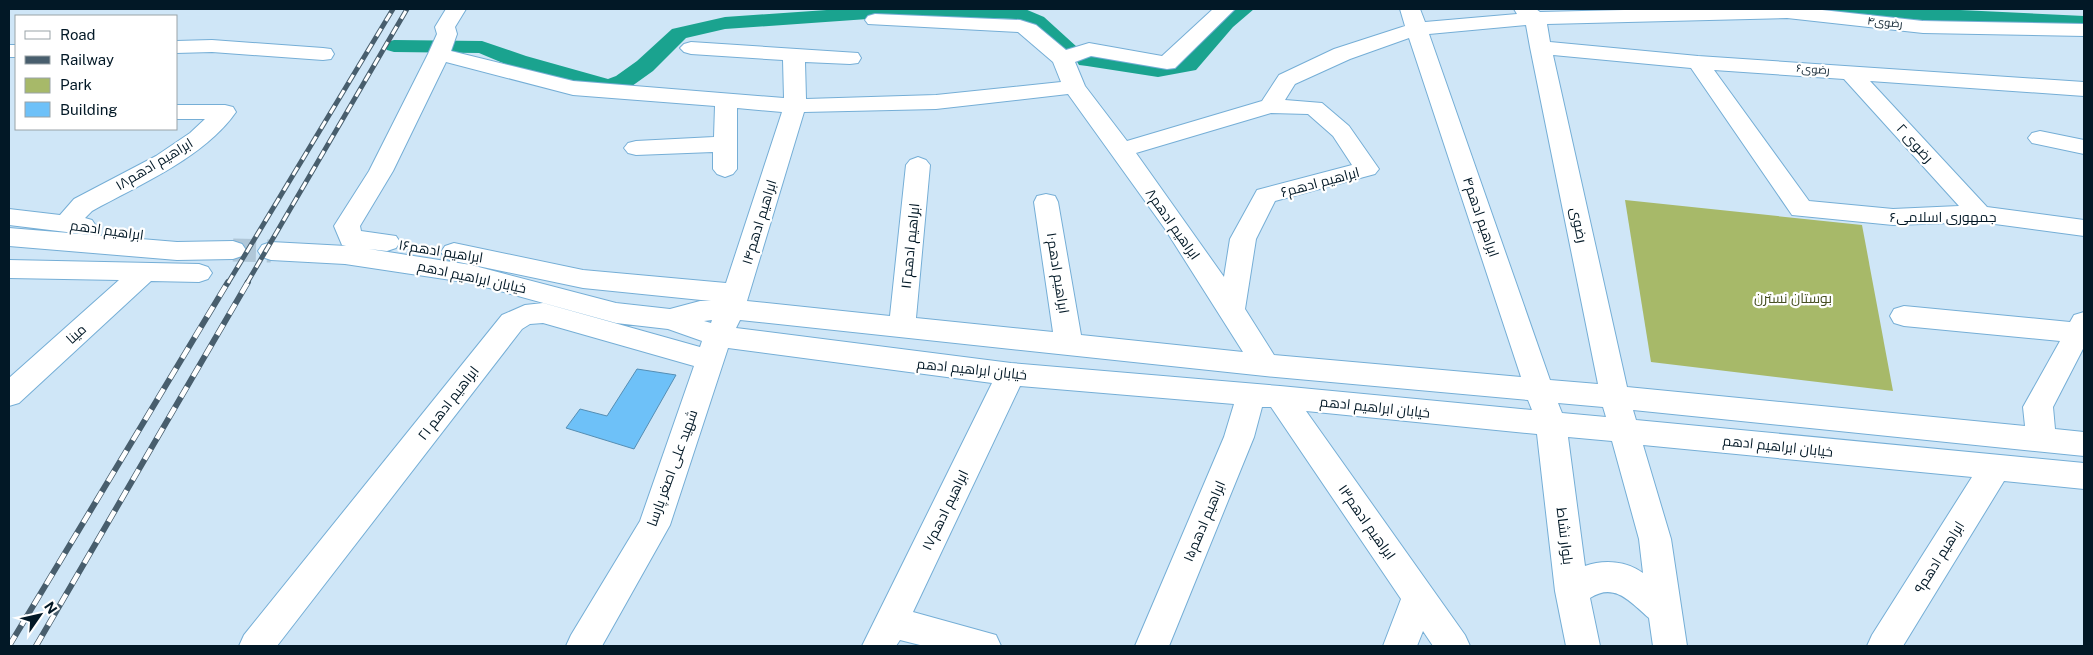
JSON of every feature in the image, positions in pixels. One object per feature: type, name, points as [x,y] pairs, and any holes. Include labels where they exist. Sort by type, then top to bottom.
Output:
[{"type":"street","points":[[456,9],[445,27],[443,44],[573,88],[794,106],[936,102],[1074,87]]},
{"type":"street","points":[[875,20],[1020,26],[1028,29],[1063,59],[1089,49],[1166,63],[1225,9]]},
{"type":"street","points":[[1939,9],[2084,13]]},
{"type":"street","name":"رضوی۴","points":[[1270,106],[1287,80],[1414,19],[1534,12],[1787,12],[1923,26],[2084,30]]},
{"type":"street","name":"رضوی","points":[[1534,12],[1615,397],[1625,431]]},
{"type":"street","name":"ابراهیم ادهم۴","points":[[1414,19],[1551,424]]},
{"type":"street","name":"ابراهیم ادهم۱۶","points":[[443,44],[381,171],[347,226],[351,239],[415,245],[583,279],[643,286],[724,325]]},
{"type":"street","points":[[178,47],[212,46],[324,54]]},
{"type":"street","name":"رضوی۶","points":[[1541,47],[1698,62],[2084,89]]},
{"type":"street","points":[[690,48],[850,58]]},
{"type":"street","name":"ابراهیم ادهم۱۴","points":[[724,325],[794,106],[794,55]]},
{"type":"street","name":"ابراهیم ادهم۸","points":[[1063,59],[1074,87],[1122,150],[1232,308],[1265,365]]},
{"type":"street","name":"جمهوری اسلامی۶","points":[[1698,62],[1801,209],[1893,217],[1980,214],[2084,228]]},
{"type":"street","name":"رضوی ۲","points":[[1850,72],[1980,214]]},
{"type":"street","points":[[725,169],[726,100]]},
{"type":"street","points":[[1122,150],[1270,106]]},
{"type":"street","name":"ابراهیم ادهم۶","points":[[1232,308],[1243,239],[1266,196],[1367,169],[1340,131],[1314,108],[1270,106]]},
{"type":"street","name":"ابراهیم ادهم۱۸","points":[[66,224],[83,205],[164,161],[198,138],[225,112],[178,112]]},
{"type":"street","points":[[2040,138],[2084,147]]},
{"type":"street","points":[[636,148],[725,144]]},
{"type":"street","name":"ابراهیم ادهم۱۲","points":[[902,327],[918,165]]},
{"type":"street","name":"ابراهیم ادهم۱۰","points":[[1046,202],[1069,344]]},
{"type":"street","name":"ابراهیم ادهم","points":[[9,217],[136,234],[206,241]]},
{"type":"street","points":[[9,237],[177,251],[233,250]]},
{"type":"street","name":"خیابان ابراهیم ادهم","points":[[271,251],[363,258],[471,274],[616,313],[724,325],[899,361],[1011,374],[1266,396],[2084,476]]},
{"type":"street","points":[[9,268],[199,274]]},
{"type":"street","name":"مینا","points":[[9,395],[144,272]]},
{"type":"street","name":"ابراهیم ادهم ۲۱","points":[[256,646],[512,322],[525,314],[543,313],[724,325]]},
{"type":"street","points":[[1904,316],[2081,327],[2038,407],[2041,440]]},
{"type":"street","name":"خیابان ابراهیم ادهم","points":[[724,325],[902,327],[1265,365],[1615,397],[2084,444]]},
{"type":"street","name":"شهید علی اصغر پارسا","points":[[583,646],[654,524],[724,325]]},
{"type":"street","name":"ابراهیم ادهم۱۷","points":[[885,634],[1011,374]]},
{"type":"street","name":"ابراهیم ادهم۱۳","points":[[1266,396],[1419,597],[1453,646]]},
{"type":"street","name":"ابراهیم ادهم۱۵","points":[[1152,646],[1238,437],[1266,396]]},
{"type":"street","name":"بلوار نشاط","points":[[1551,424],[1572,591],[1583,646]]},
{"type":"street","points":[[1625,431],[1655,539],[1670,646]]},
{"type":"street","name":"ابراهیم ادهم۹","points":[[1884,646],[1995,468]]},
{"type":"street","points":[[1572,591],[1595,577],[1624,578],[1665,610]]},
{"type":"street","points":[[1400,646],[1419,597]]},
{"type":"street","points":[[885,634],[984,646]]},
{"type":"green space","name":"بوستان نسترن","points":[[1625,200],[1862,225],[1893,391],[1651,362]]},
{"type":"building","points":[[637,369],[676,375],[634,449],[566,428],[580,409],[607,416]]},
{"type":"waterway","points":[[1087,60],[1158,70],[1188,65],[1226,23],[1244,9]]},
{"type":"waterway","points":[[1607,9],[1682,9]]},
{"type":"waterway","points":[[1819,9],[2084,22]]},
{"type":"waterway","points":[[394,46],[482,47],[518,61],[608,86],[624,81],[645,66],[679,33],[725,23],[910,10],[1018,13],[1037,21],[1066,47]]},
{"type":"tunnel","points":[[233,250],[271,251]]},
{"type":"railway","points":[[228,283],[393,9]]},
{"type":"railway","points":[[247,283],[407,9]]},
{"type":"railway","points":[[9,646],[228,282]]},
{"type":"railway","points":[[36,646],[248,282]]}]
